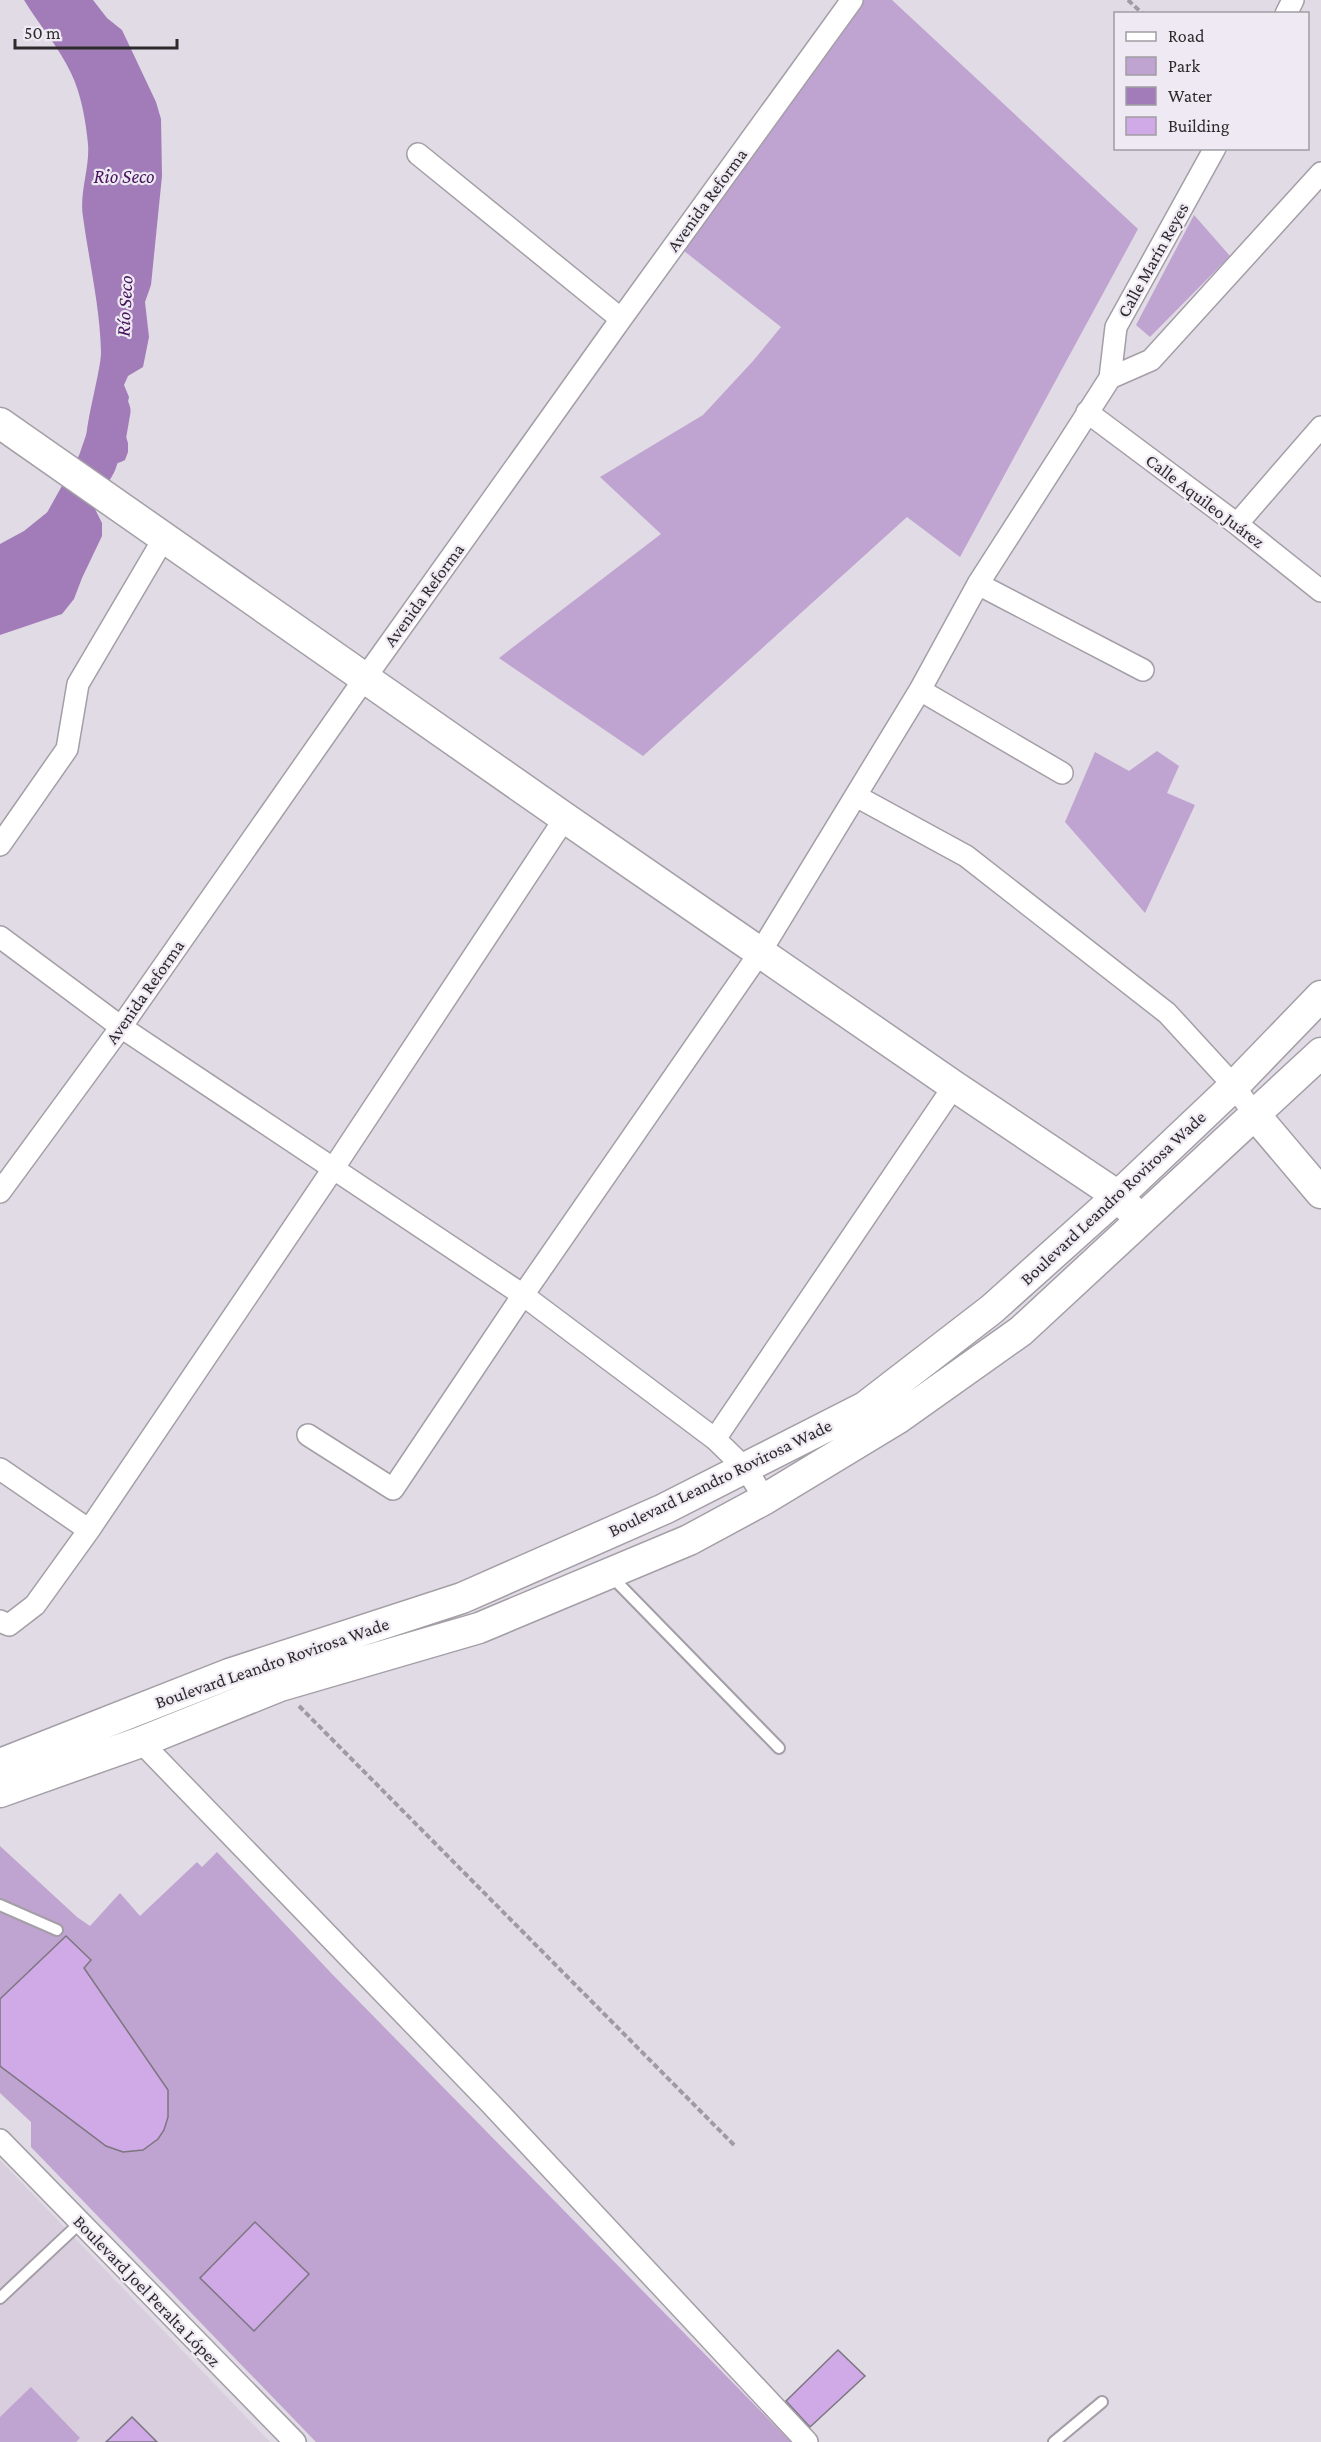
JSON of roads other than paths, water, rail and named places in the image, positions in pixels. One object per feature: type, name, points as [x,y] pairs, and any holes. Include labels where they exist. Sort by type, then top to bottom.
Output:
[{"type":"main road","points":[[0,423],[565,818],[1118,1196],[1139,1220]]},
{"type":"main road","name":"Boulevard Leandro Rovirosa Wade","points":[[0,1764],[230,1674],[462,1598],[664,1509],[865,1407],[992,1309],[1118,1196],[1234,1086],[1321,996]]},
{"type":"main road","name":"Boulevard Leandro Rovirosa Wade","points":[[0,1792],[141,1742],[280,1686],[479,1628],[689,1540],[765,1499],[897,1419],[1021,1331],[1321,1053]]},
{"type":"main road","points":[[1254,1115],[1321,1193]]},
{"type":"main road","points":[[462,1598],[479,1628]]},
{"type":"street","name":"Avenida Reforma","points":[[1,1189],[121,1027],[365,678],[852,0]]},
{"type":"street","name":"Calle Marín Reyes","points":[[1110,378],[1116,327],[1214,150]]},
{"type":"street","points":[[418,154],[621,319]]},
{"type":"street","points":[[308,1435],[393,1489],[523,1295],[760,951],[920,690],[978,584],[1110,378],[1151,360],[1321,173]]},
{"type":"street","name":"Calle Aquileo Juárez","points":[[1087,412],[1237,524],[1321,591]]},
{"type":"street","points":[[1237,524],[1321,427]]},
{"type":"street","points":[[0,845],[67,749],[78,684],[164,538]]},
{"type":"street","points":[[978,584],[1143,670]]},
{"type":"street","points":[[920,690],[1062,773]]},
{"type":"street","points":[[856,795],[966,856],[1167,1013],[1234,1086],[1254,1115]]},
{"type":"street","points":[[0,1621],[9,1626],[34,1605],[88,1530],[333,1169],[565,818]]},
{"type":"street","points":[[0,937],[121,1027],[523,1295],[715,1439],[746,1469],[765,1499]]},
{"type":"street","points":[[715,1439],[954,1086]]},
{"type":"street","points":[[0,1469],[88,1530]]},
{"type":"street","points":[[141,1742],[491,2104],[807,2442]]},
{"type":"street","name":"Boulevard Joel Peralta López","points":[[0,2140],[295,2442]]},
{"type":"lane","points":[[609,1574],[779,1748]]},
{"type":"lane","points":[[0,1905],[57,1930]]},
{"type":"lane","points":[[0,2298],[81,2222]]},
{"type":"lane","points":[[1054,2442],[1102,2402]]},
{"type":"water","name":"Rio Seco","points":[[24,0],[93,0],[107,18],[122,30],[156,102],[161,119],[162,176],[151,285],[145,302],[149,337],[143,367],[128,376],[124,385],[129,397],[123,427],[128,452],[125,460],[116,464],[105,465],[96,462],[88,455],[86,448],[88,422],[101,352],[82,208],[88,162],[84,117],[78,89],[66,63]]},
{"type":"water","points":[[77,497],[95,509],[102,523],[102,536],[74,599],[62,614],[0,635],[0,544],[24,531],[60,502]]},
{"type":"waterway","name":"Río Seco","points":[[0,577],[58,533],[97,463],[107,434],[111,411]]}]
